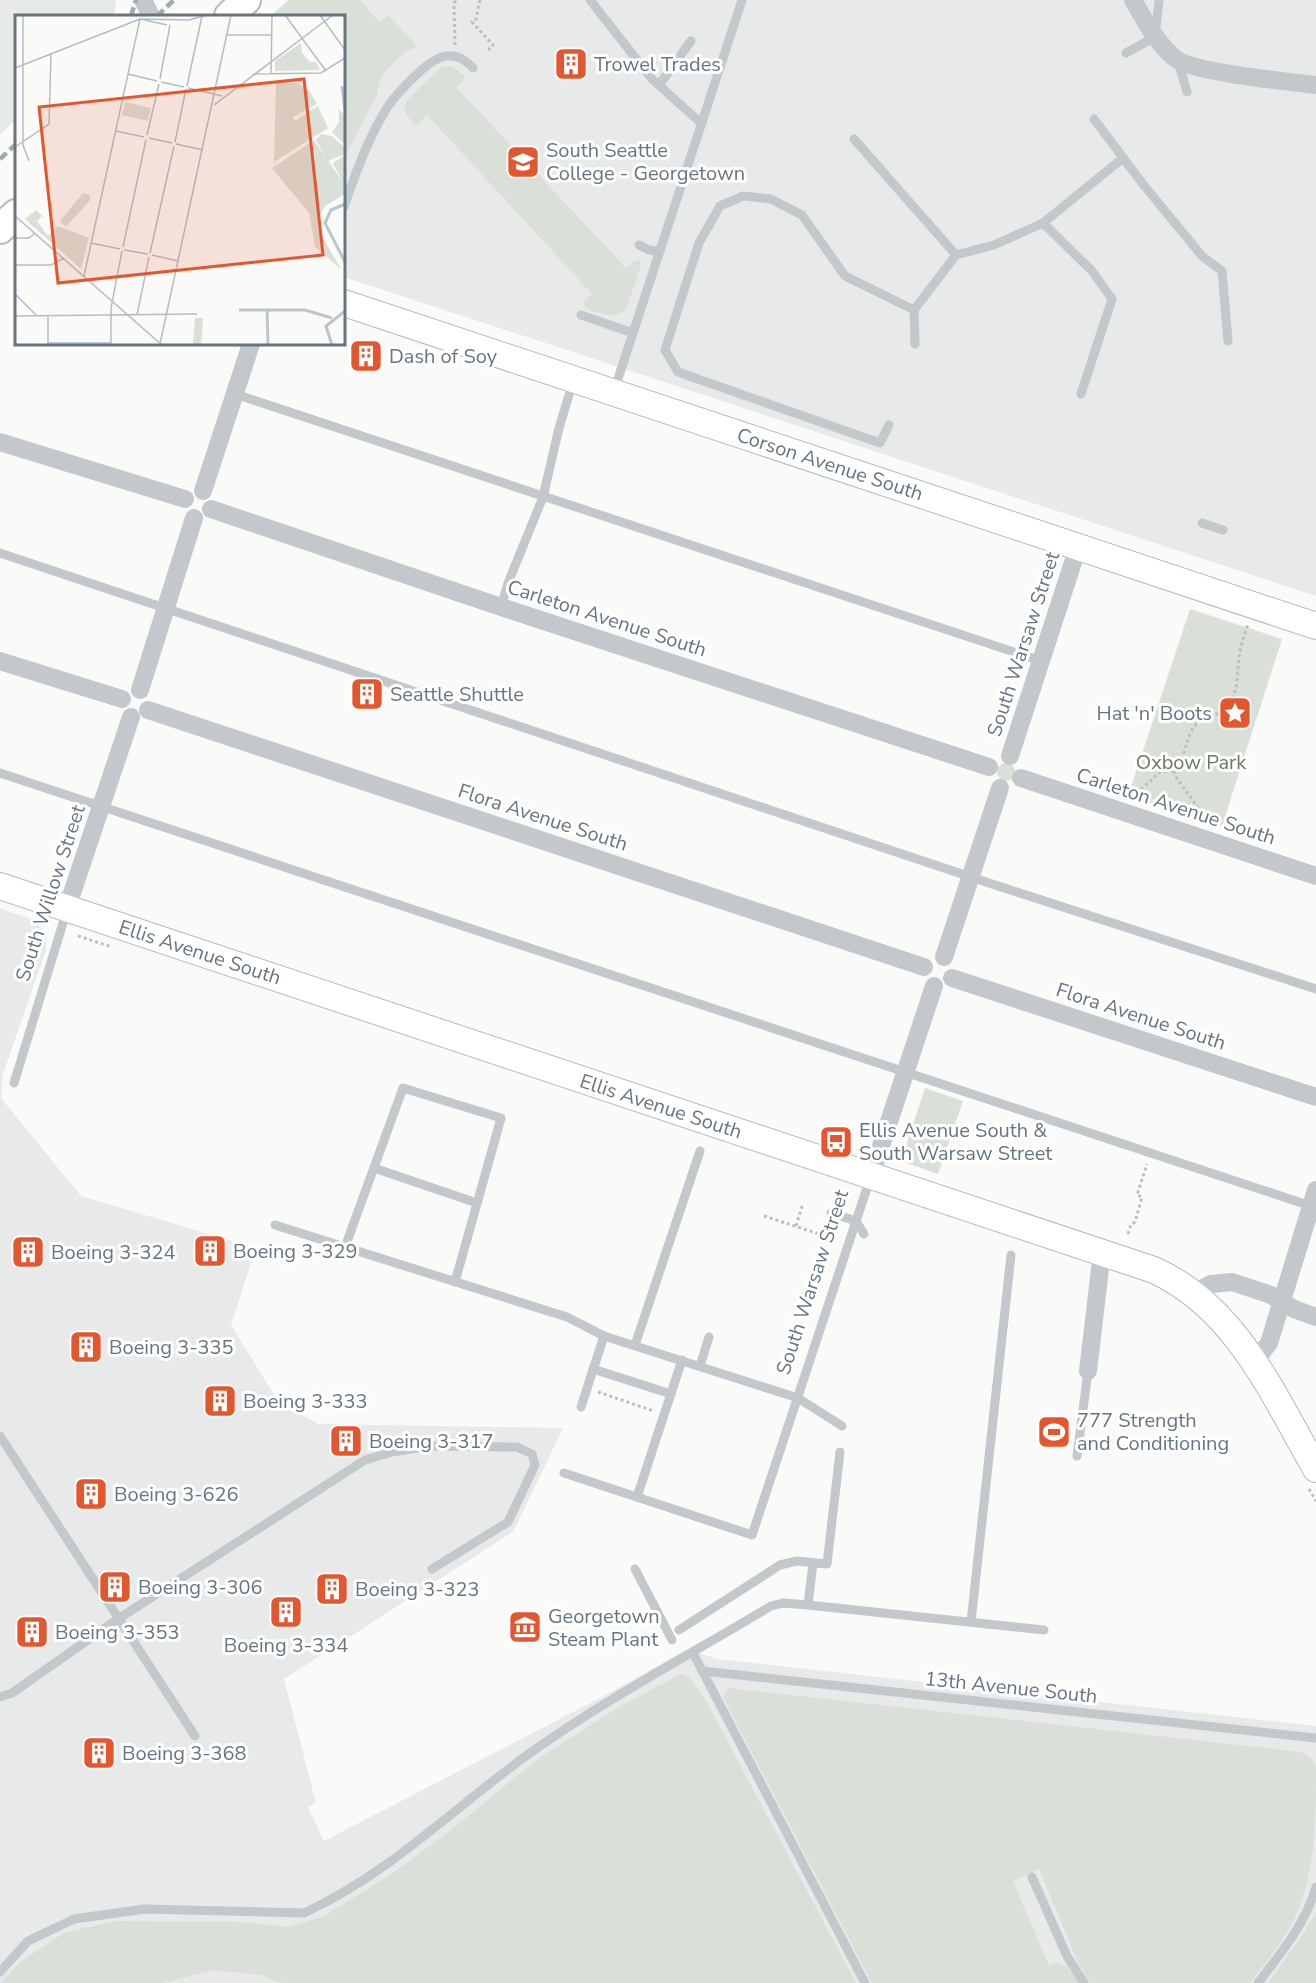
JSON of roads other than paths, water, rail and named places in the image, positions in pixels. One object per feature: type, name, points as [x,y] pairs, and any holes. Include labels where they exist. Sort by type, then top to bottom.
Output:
[{"type":"main road","points":[[230,15],[246,0]]},
{"type":"main road","points":[[0,229],[15,215]]},
{"type":"street","points":[[142,0],[151,15]]},
{"type":"street","points":[[1133,0],[1155,37],[1178,61],[1204,68],[1316,85]]},
{"type":"street","name":"Corson Avenue South","points":[[345,303],[1316,626]]},
{"type":"street","points":[[203,491],[250,345]]},
{"type":"street","points":[[0,442],[185,499]]},
{"type":"street","points":[[203,491],[211,498],[212,509],[202,519],[194,518],[185,511],[185,499],[191,492],[203,491]]},
{"type":"street","name":"Carleton Avenue South","points":[[212,509],[501,608],[989,767]]},
{"type":"street","points":[[140,690],[194,518]]},
{"type":"street","name":"South Warsaw Street","points":[[1010,756],[1078,547]]},
{"type":"street","points":[[0,661],[122,699]]},
{"type":"street","points":[[140,690],[149,700],[140,714],[126,715],[122,709],[122,699],[128,691],[140,690]]},
{"type":"street","name":"South Willow Street","points":[[67,908],[101,807],[140,714]]},
{"type":"street","name":"Flora Avenue South","points":[[140,714],[924,967]]},
{"type":"street","points":[[999,756],[1010,756],[1015,758],[1022,767],[1021,778],[1014,787],[1000,788],[992,784],[989,767],[999,756]]},
{"type":"street","name":"Carleton Avenue South","points":[[1021,778],[1316,876]]},
{"type":"street","points":[[944,957],[1000,788]]},
{"type":"street","name":"Ellis Avenue South","points":[[0,886],[1102,1252],[1172,1278],[1194,1293],[1222,1318],[1254,1362],[1310,1475]]},
{"type":"street","points":[[933,957],[944,957],[953,966],[952,978],[946,985],[934,986],[924,978],[924,967],[933,957]]},
{"type":"street","name":"Flora Avenue South","points":[[952,978],[1316,1097]]},
{"type":"street","name":"South Warsaw Street","points":[[871,1176],[934,986]]},
{"type":"street","points":[[1254,1362],[1269,1342],[1314,1201]]},
{"type":"street","points":[[1088,1371],[1102,1252]]},
{"type":"street","points":[[1194,1293],[1211,1284],[1232,1282],[1271,1295],[1294,1309],[1316,1317]]},
{"type":"lane","points":[[590,0],[659,86],[702,124]]},
{"type":"lane","points":[[613,393],[742,0]]},
{"type":"lane","points":[[1126,53],[1155,37],[1159,0]]},
{"type":"lane","points":[[659,86],[691,41]]},
{"type":"lane","points":[[345,204],[363,155],[386,109],[398,93],[425,66],[445,56],[456,56],[465,60],[473,69]]},
{"type":"lane","points":[[1178,61],[1187,92]]},
{"type":"lane","points":[[1094,118],[1123,158],[1202,256],[1222,271],[1228,341]]},
{"type":"lane","points":[[854,139],[956,255]]},
{"type":"lane","points":[[915,344],[914,310],[956,255],[994,245],[1043,224],[1123,158]]},
{"type":"lane","points":[[889,425],[880,443],[678,372],[665,350],[699,243],[720,206],[743,195],[771,199],[802,215],[845,276],[914,310]]},
{"type":"lane","points":[[1043,224],[1092,271],[1112,299],[1081,394]]},
{"type":"lane","points":[[639,245],[649,250],[660,251]]},
{"type":"lane","points":[[581,315],[633,333]]},
{"type":"lane","points":[[501,608],[508,583],[543,496],[573,380]]},
{"type":"lane","points":[[234,394],[1041,661]]},
{"type":"lane","points":[[1202,523],[1223,530]]},
{"type":"lane","points":[[0,553],[1316,989]]},
{"type":"lane","points":[[0,773],[1150,1153],[1314,1201]]},
{"type":"lane","name":"South Willow Street","points":[[14,1083],[67,908]]},
{"type":"lane","points":[[345,1247],[403,1088],[501,1118],[455,1282]]},
{"type":"lane","points":[[635,1345],[700,1151]]},
{"type":"lane","points":[[374,1168],[477,1203]]},
{"type":"lane","name":"South Warsaw Street","points":[[275,1225],[567,1317],[604,1336],[798,1398],[871,1176]]},
{"type":"lane","points":[[831,1213],[856,1221],[864,1234]]},
{"type":"lane","points":[[971,1622],[1011,1255]]},
{"type":"lane","points":[[581,1407],[604,1336]]},
{"type":"lane","points":[[700,1366],[709,1337]]},
{"type":"lane","points":[[637,1497],[682,1360]]},
{"type":"lane","points":[[593,1369],[671,1394]]},
{"type":"lane","points":[[1077,1456],[1088,1371]]},
{"type":"lane","points":[[564,1473],[752,1535],[779,1438],[798,1398],[842,1426]]},
{"type":"lane","points":[[0,1437],[195,1736]]},
{"type":"lane","points":[[0,1697],[12,1693],[118,1619],[365,1460],[392,1452],[429,1446],[517,1447],[532,1454],[535,1465],[508,1522],[432,1569]]},
{"type":"lane","points":[[679,1630],[780,1565],[797,1561],[827,1564],[840,1452]]},
{"type":"lane","points":[[808,1605],[813,1563]]},
{"type":"lane","points":[[635,1569],[672,1640]]},
{"type":"lane","points":[[0,1972],[28,1941],[74,1918],[145,1910],[304,1913],[327,1902],[382,1868],[487,1786],[567,1728],[771,1606],[783,1603],[808,1605],[1044,1630]]},
{"type":"lane","points":[[693,1653],[865,1983]]},
{"type":"lane","name":"13th Avenue South","points":[[702,1671],[1316,1738]]},
{"type":"lane","points":[[1032,1877],[1067,1956],[1084,1983]]},
{"type":"lane","points":[[1258,1983],[1284,1949],[1310,1908],[1316,1887]]},
{"type":"railway","points":[[131,15],[136,0]]},
{"type":"railway","points":[[158,15],[174,0]]},
{"type":"railway","points":[[0,159],[15,145]]},
{"type":"place","name":"Trowel Trades","points":[[571,64]]},
{"type":"place","name":"South Seattle College - Georgetown","points":[[523,162]]},
{"type":"place","name":"Dash of Soy","points":[[366,356]]},
{"type":"place","name":"Seattle Shuttle","points":[[367,694]]},
{"type":"place","name":"Hat 'n' Boots","points":[[1235,713]]},
{"type":"place","name":"Ellis Avenue South & South Warsaw Street","points":[[836,1142]]},
{"type":"place","name":"Boeing 3-329","points":[[210,1251]]},
{"type":"place","name":"Boeing 3-324","points":[[28,1252]]},
{"type":"place","name":"Boeing 3-335","points":[[86,1347]]},
{"type":"place","name":"Boeing 3-333","points":[[220,1401]]},
{"type":"place","name":"777 Strength and Conditioning","points":[[1054,1432]]},
{"type":"place","name":"Boeing 3-317","points":[[346,1441]]},
{"type":"place","name":"Boeing 3-626","points":[[91,1494]]},
{"type":"place","name":"Boeing 3-306","points":[[115,1587]]},
{"type":"place","name":"Boeing 3-323","points":[[332,1589]]},
{"type":"place","name":"Boeing 3-334","points":[[286,1612]]},
{"type":"place","name":"Georgetown Steam Plant","points":[[525,1627]]},
{"type":"place","name":"Boeing 3-353","points":[[32,1632]]},
{"type":"place","name":"Boeing 3-368","points":[[99,1753]]},
{"type":"park label","name":"Oxbow Park","points":[[1191,762]]}]
